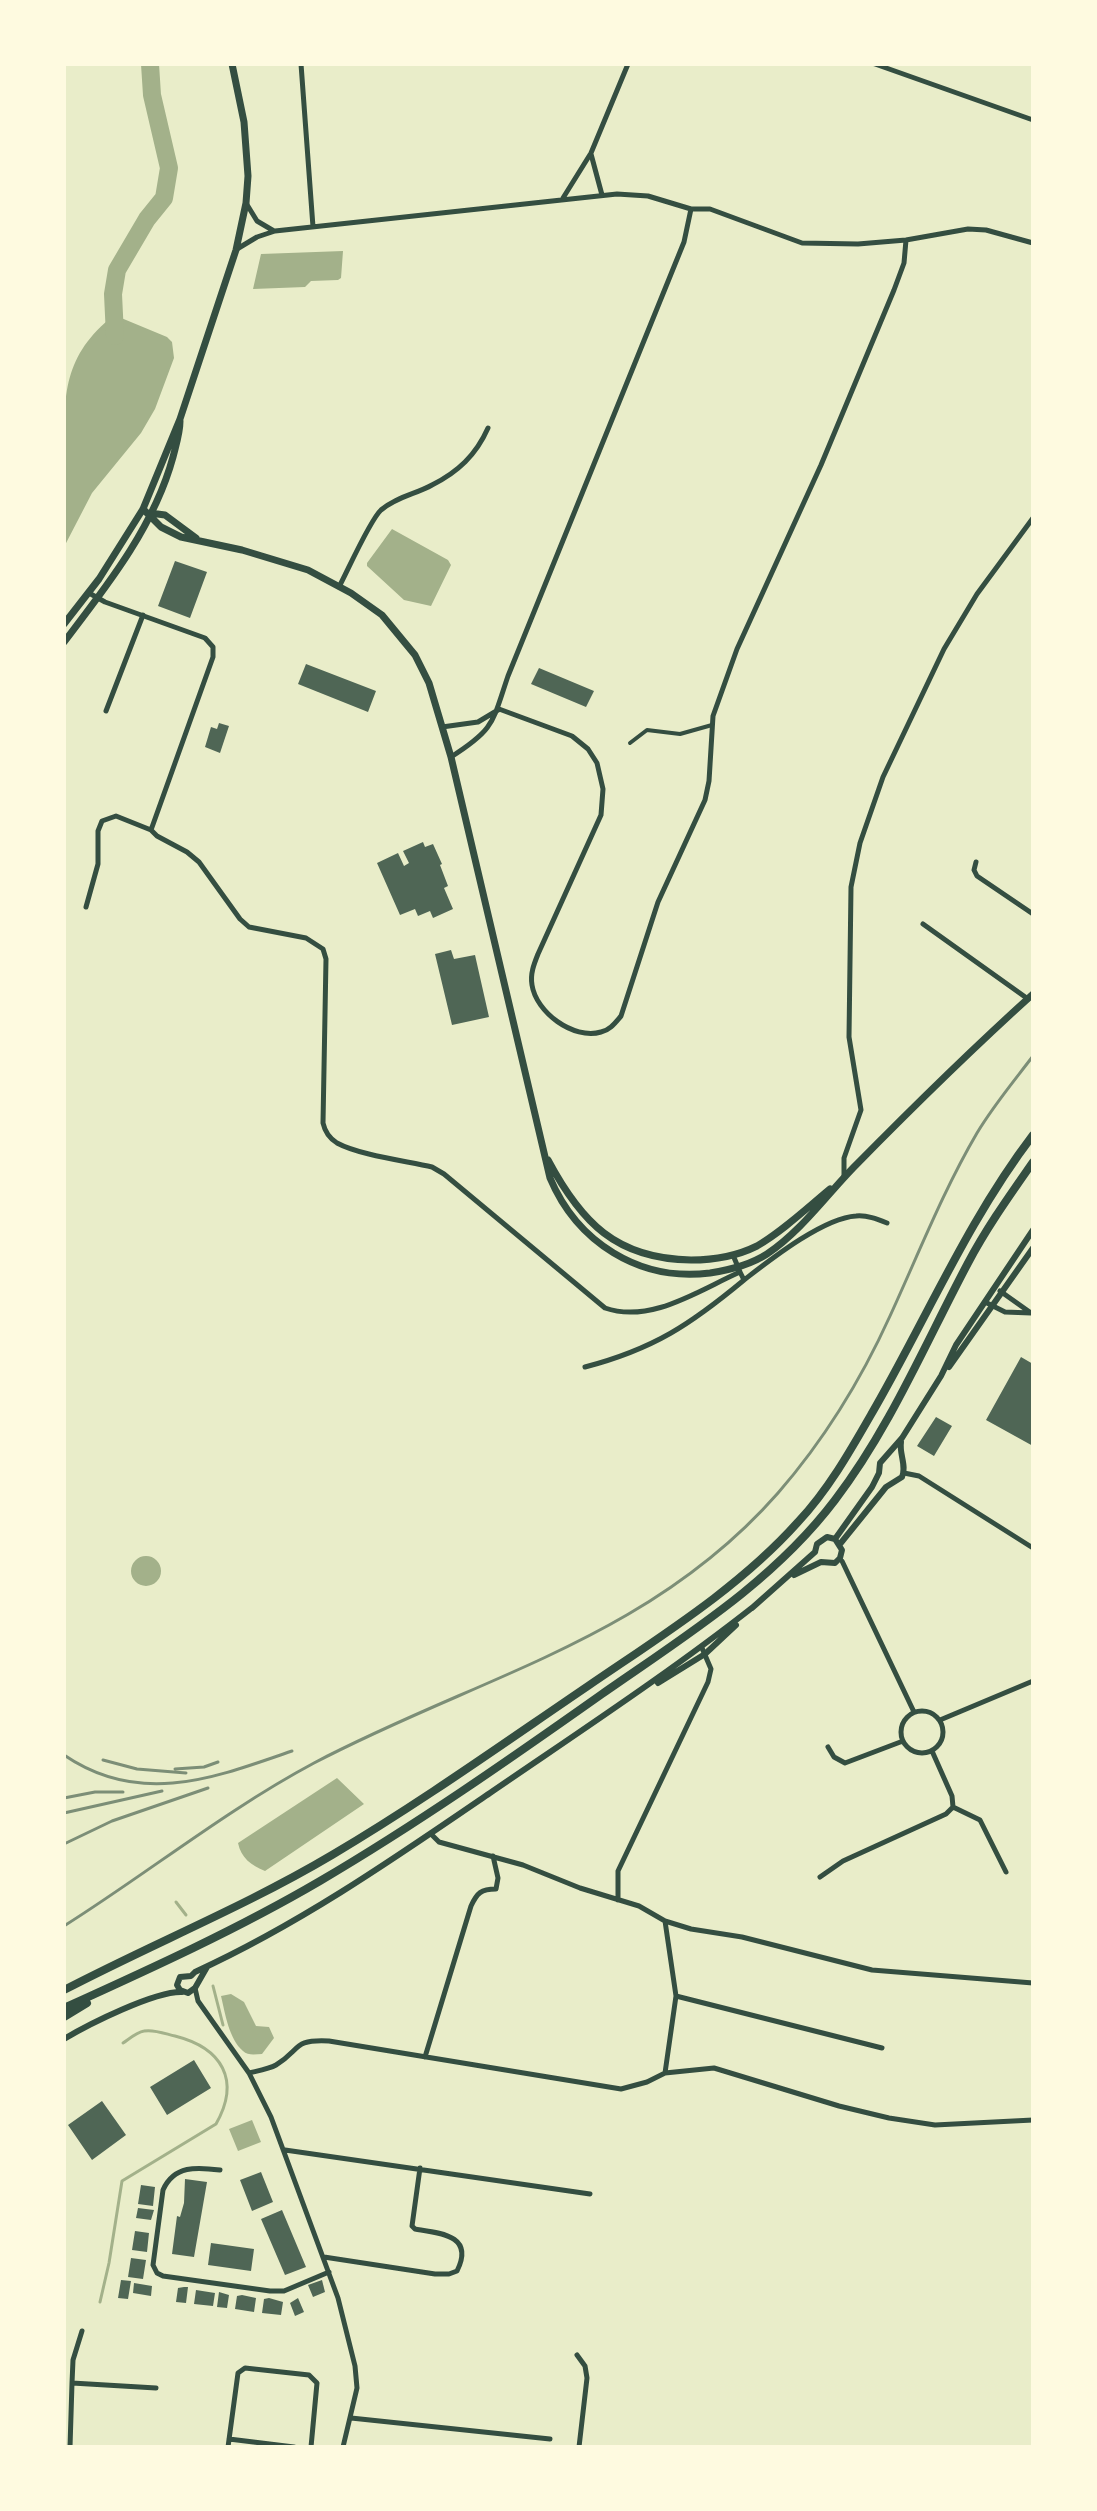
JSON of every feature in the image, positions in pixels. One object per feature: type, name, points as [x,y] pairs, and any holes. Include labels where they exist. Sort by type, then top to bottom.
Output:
[{"type":"highway","points":[[64,1988],[272,1887],[381,1825],[673,1627],[758,1562],[799,1522],[846,1458],[957,1252],[997,1185],[1033,1135]]},
{"type":"highway","points":[[64,2008],[320,1881],[561,1723],[753,1586],[791,1551],[835,1500],[872,1446],[983,1236],[1033,1162]]},
{"type":"highway","points":[[64,2017],[129,1978]]},
{"type":"main road","points":[[64,642],[121,566],[168,474],[180,419],[236,250],[246,203],[248,148],[232,64]]},
{"type":"main road","points":[[147,511],[161,527],[181,537],[308,570],[382,615],[415,655],[429,683],[451,757],[550,1178],[571,1216],[599,1244],[625,1261],[670,1274],[699,1274],[739,1269],[766,1255],[791,1235],[844,1177],[1031,996]]},
{"type":"main road","points":[[64,624],[147,511]]},
{"type":"main road","points":[[546,1154],[577,1209],[612,1241],[628,1249],[671,1260],[733,1255],[759,1244],[844,1177]]},
{"type":"street","points":[[301,64],[313,227]]},
{"type":"street","points":[[563,199],[591,153],[628,64]]},
{"type":"street","points":[[875,64],[1033,120]]},
{"type":"street","points":[[591,153],[602,195]]},
{"type":"street","points":[[236,250],[257,237],[275,231],[602,195],[648,196],[691,209],[716,211],[802,243],[837,245],[906,240],[968,229],[986,230],[1033,243]]},
{"type":"street","points":[[246,203],[257,221],[275,231]]},
{"type":"street","points":[[451,757],[483,736],[499,709],[508,676],[684,242],[691,209]]},
{"type":"street","points":[[499,709],[572,736],[588,749],[597,763],[603,789],[601,815],[538,954],[532,972],[532,988],[544,1011],[569,1027],[587,1033],[601,1032],[621,1016],[658,902],[705,800],[712,725],[720,695],[742,637],[821,465],[894,290],[904,263],[906,240]]},
{"type":"street","points":[[339,587],[379,511],[397,499],[432,485],[470,459],[488,428]]},
{"type":"street","points":[[844,1177],[844,1158],[861,1110],[849,1037],[851,887],[860,843],[883,777],[944,649],[977,594],[1033,518]]},
{"type":"street","points":[[89,593],[191,631],[205,638],[213,647],[213,657],[151,830]]},
{"type":"street","points":[[106,711],[143,615]]},
{"type":"street","points":[[442,727],[478,722],[499,709]]},
{"type":"street","points":[[630,743],[647,730],[680,734],[712,725]]},
{"type":"street","points":[[86,907],[98,864],[98,831],[102,821],[116,816],[151,830],[199,862],[249,927],[306,938],[323,949],[326,959],[323,1123],[330,1138],[345,1146],[432,1167],[605,1308],[634,1315],[654,1310],[739,1269]]},
{"type":"street","points":[[976,862],[974,870],[977,876],[1033,914]]},
{"type":"street","points":[[923,924],[1031,996]]},
{"type":"street","points":[[585,1367],[661,1340],[704,1313],[744,1280],[816,1231],[842,1218],[866,1216],[887,1223]]},
{"type":"street","points":[[941,1376],[956,1345],[1033,1230]]},
{"type":"street","points":[[838,1541],[872,1487],[879,1466],[902,1438],[941,1376],[1033,1248]]},
{"type":"street","points":[[733,1255],[744,1280]]},
{"type":"street","points":[[995,1287],[1032,1314]]},
{"type":"street","points":[[985,1302],[1005,1312],[1032,1314]]},
{"type":"street","points":[[902,1438],[904,1473]]},
{"type":"street","points":[[886,1458],[894,1457],[901,1461]]},
{"type":"street","points":[[879,1473],[883,1480],[895,1482]]},
{"type":"street","points":[[838,1541],[886,1487],[904,1473]]},
{"type":"street","points":[[904,1473],[919,1476],[1033,1548]]},
{"type":"street","points":[[169,1993],[180,1977],[191,1976],[338,1895],[703,1651],[815,1552],[820,1540],[827,1537],[838,1541]]},
{"type":"street","points":[[777,1585],[807,1567],[838,1561],[842,1553],[838,1541]]},
{"type":"street","points":[[815,1552],[821,1562]]},
{"type":"street","points":[[842,1561],[914,1712]]},
{"type":"street","points":[[618,1900],[618,1871],[708,1682],[711,1669],[703,1651]]},
{"type":"street","points":[[940,1720],[1033,1681]]},
{"type":"street","points":[[914,1712],[928,1712],[940,1720],[943,1737],[932,1751],[918,1753],[906,1746],[901,1734],[904,1721],[914,1712]]},
{"type":"street","points":[[828,1747],[834,1757],[845,1763],[903,1741]]},
{"type":"street","points":[[932,1751],[952,1796],[953,1807]]},
{"type":"street","points":[[953,1807],[980,1820],[1006,1872]]},
{"type":"street","points":[[820,1877],[843,1861],[946,1814],[953,1807]]},
{"type":"street","points":[[431,1834],[439,1842],[493,1856],[639,1906],[665,1921],[872,1970],[1033,1983]]},
{"type":"street","points":[[425,2057],[471,1906],[477,1894],[484,1889],[496,1889],[498,1878],[493,1856]]},
{"type":"street","points":[[665,1921],[676,1996],[665,2073]]},
{"type":"street","points":[[64,2039],[108,2015],[169,1993],[190,1989],[207,1967]]},
{"type":"street","points":[[191,1976],[190,1989],[249,2073],[285,2150],[329,2272],[355,2366],[357,2388],[343,2447]]},
{"type":"street","points":[[177,1985],[190,1989]]},
{"type":"street","points":[[676,1996],[882,2048]]},
{"type":"street","points":[[249,2073],[275,2066],[297,2045],[312,2040],[621,2089],[665,2073],[714,2068],[889,2118],[935,2125],[1033,2120]]},
{"type":"street","points":[[285,2150],[590,2194]]},
{"type":"street","points":[[324,2257],[435,2274],[457,2271],[462,2255],[450,2234],[412,2226],[420,2168]]},
{"type":"street","points":[[220,2170],[182,2169],[166,2182],[153,2265],[157,2273],[284,2291],[329,2272]]},
{"type":"street","points":[[70,2447],[73,2360],[82,2331]]},
{"type":"street","points":[[577,2355],[585,2366],[587,2378],[579,2447]]},
{"type":"street","points":[[228,2447],[238,2373],[245,2368],[314,2378],[317,2383],[311,2447]]},
{"type":"street","points":[[72,2383],[156,2388]]},
{"type":"street","points":[[351,2418],[550,2439]]},
{"type":"street","points":[[229,2439],[294,2447]]},
{"type":"shaded area","points":[[343,251],[341,278],[338,280],[311,281],[305,287],[253,289],[261,254]]},
{"type":"shaded area","points":[[114,315],[167,337],[172,342],[174,358],[155,409],[141,433],[92,493],[64,547],[66,394],[76,361],[85,346]]},
{"type":"shaded area","points":[[392,529],[448,560],[451,565],[431,606],[404,600],[367,566]]},
{"type":"shaded area","points":[[146,1556],[157,1560],[161,1571],[157,1582],[146,1586],[135,1582],[131,1571],[135,1560]]},
{"type":"shaded area","points":[[337,1778],[364,1804],[265,1871],[244,1857],[238,1843]]},
{"type":"shaded area","points":[[231,1994],[244,2002],[256,2026],[269,2027],[274,2038],[262,2054],[245,2053],[234,2040],[221,1996]]},
{"type":"shaded area","points":[[252,2120],[261,2142],[238,2151],[229,2129]]},
{"type":"building","points":[[175,561],[207,572],[190,618],[158,606]]},
{"type":"building","points":[[306,664],[376,691],[368,712],[298,684]]},
{"type":"building","points":[[539,668],[594,691],[586,707],[531,684]]},
{"type":"building","points":[[219,723],[229,726],[220,753],[205,747],[211,727],[217,729]]},
{"type":"building","points":[[423,842],[425,847],[433,844],[442,864],[448,886],[444,888],[453,909],[433,918],[430,911],[418,916],[415,909],[400,915],[377,863],[398,853],[404,866],[409,863],[403,851]]},
{"type":"building","points":[[451,950],[454,959],[475,955],[489,1017],[452,1025],[435,954]]},
{"type":"building","points":[[1021,1357],[1033,1364],[1033,1446],[986,1420]]},
{"type":"building","points":[[936,1417],[952,1426],[934,1456],[917,1446]]},
{"type":"building","points":[[194,2060],[211,2088],[167,2115],[150,2087]]},
{"type":"building","points":[[102,2101],[126,2135],[92,2160],[68,2125]]},
{"type":"building","points":[[261,2172],[273,2202],[252,2211],[240,2180]]},
{"type":"building","points":[[185,2179],[207,2182],[194,2257],[172,2254],[177,2216],[180,2217],[184,2203]]},
{"type":"building","points":[[141,2185],[155,2187],[153,2206],[138,2204]]},
{"type":"building","points":[[138,2208],[154,2210],[151,2220],[136,2218]]},
{"type":"building","points":[[282,2210],[306,2267],[285,2275],[261,2219]]},
{"type":"building","points":[[135,2231],[149,2233],[147,2252],[132,2250]]},
{"type":"building","points":[[211,2243],[254,2249],[251,2271],[208,2265]]},
{"type":"building","points":[[131,2258],[146,2260],[143,2279],[128,2277]]},
{"type":"building","points":[[121,2280],[131,2281],[128,2299],[118,2298]]},
{"type":"building","points":[[322,2280],[325,2292],[313,2297],[308,2285]]},
{"type":"building","points":[[134,2283],[152,2286],[151,2296],[133,2293]]},
{"type":"building","points":[[188,2287],[186,2303],[176,2302],[178,2288]]},
{"type":"building","points":[[196,2290],[215,2293],[213,2306],[194,2304]]},
{"type":"building","points":[[219,2292],[229,2295],[227,2308],[217,2307]]},
{"type":"building","points":[[237,2296],[256,2298],[254,2312],[235,2309]]},
{"type":"building","points":[[298,2298],[304,2312],[295,2316],[290,2303]]},
{"type":"building","points":[[264,2299],[283,2302],[281,2315],[262,2313]]},
{"type":"waterway","points":[[115,336],[113,294],[117,270],[147,219],[164,198],[169,168],[152,95],[150,64]]},
{"type":"waterway","points":[[176,1902],[186,1915]]},
{"type":"waterway","points":[[213,1986],[223,2025]]},
{"type":"waterway","points":[[100,2302],[122,2181],[216,2124],[227,2093],[222,2068],[205,2049],[191,2041],[148,2031],[123,2043]]},
{"type":"railway","points":[[64,1926],[281,1781],[376,1732],[560,1650],[618,1620],[674,1585],[728,1543],[778,1493],[840,1409],[879,1340],[942,1200],[977,1133],[1033,1056]]},
{"type":"railway","points":[[64,1755],[92,1771],[149,1784],[206,1778],[292,1751]]},
{"type":"railway","points":[[103,1760],[137,1769],[186,1773]]},
{"type":"railway","points":[[175,1769],[204,1767],[218,1762]]},
{"type":"railway","points":[[64,1844],[112,1821],[208,1788]]},
{"type":"railway","points":[[64,1813],[162,1791]]},
{"type":"railway","points":[[64,1798],[95,1792],[123,1792]]}]
